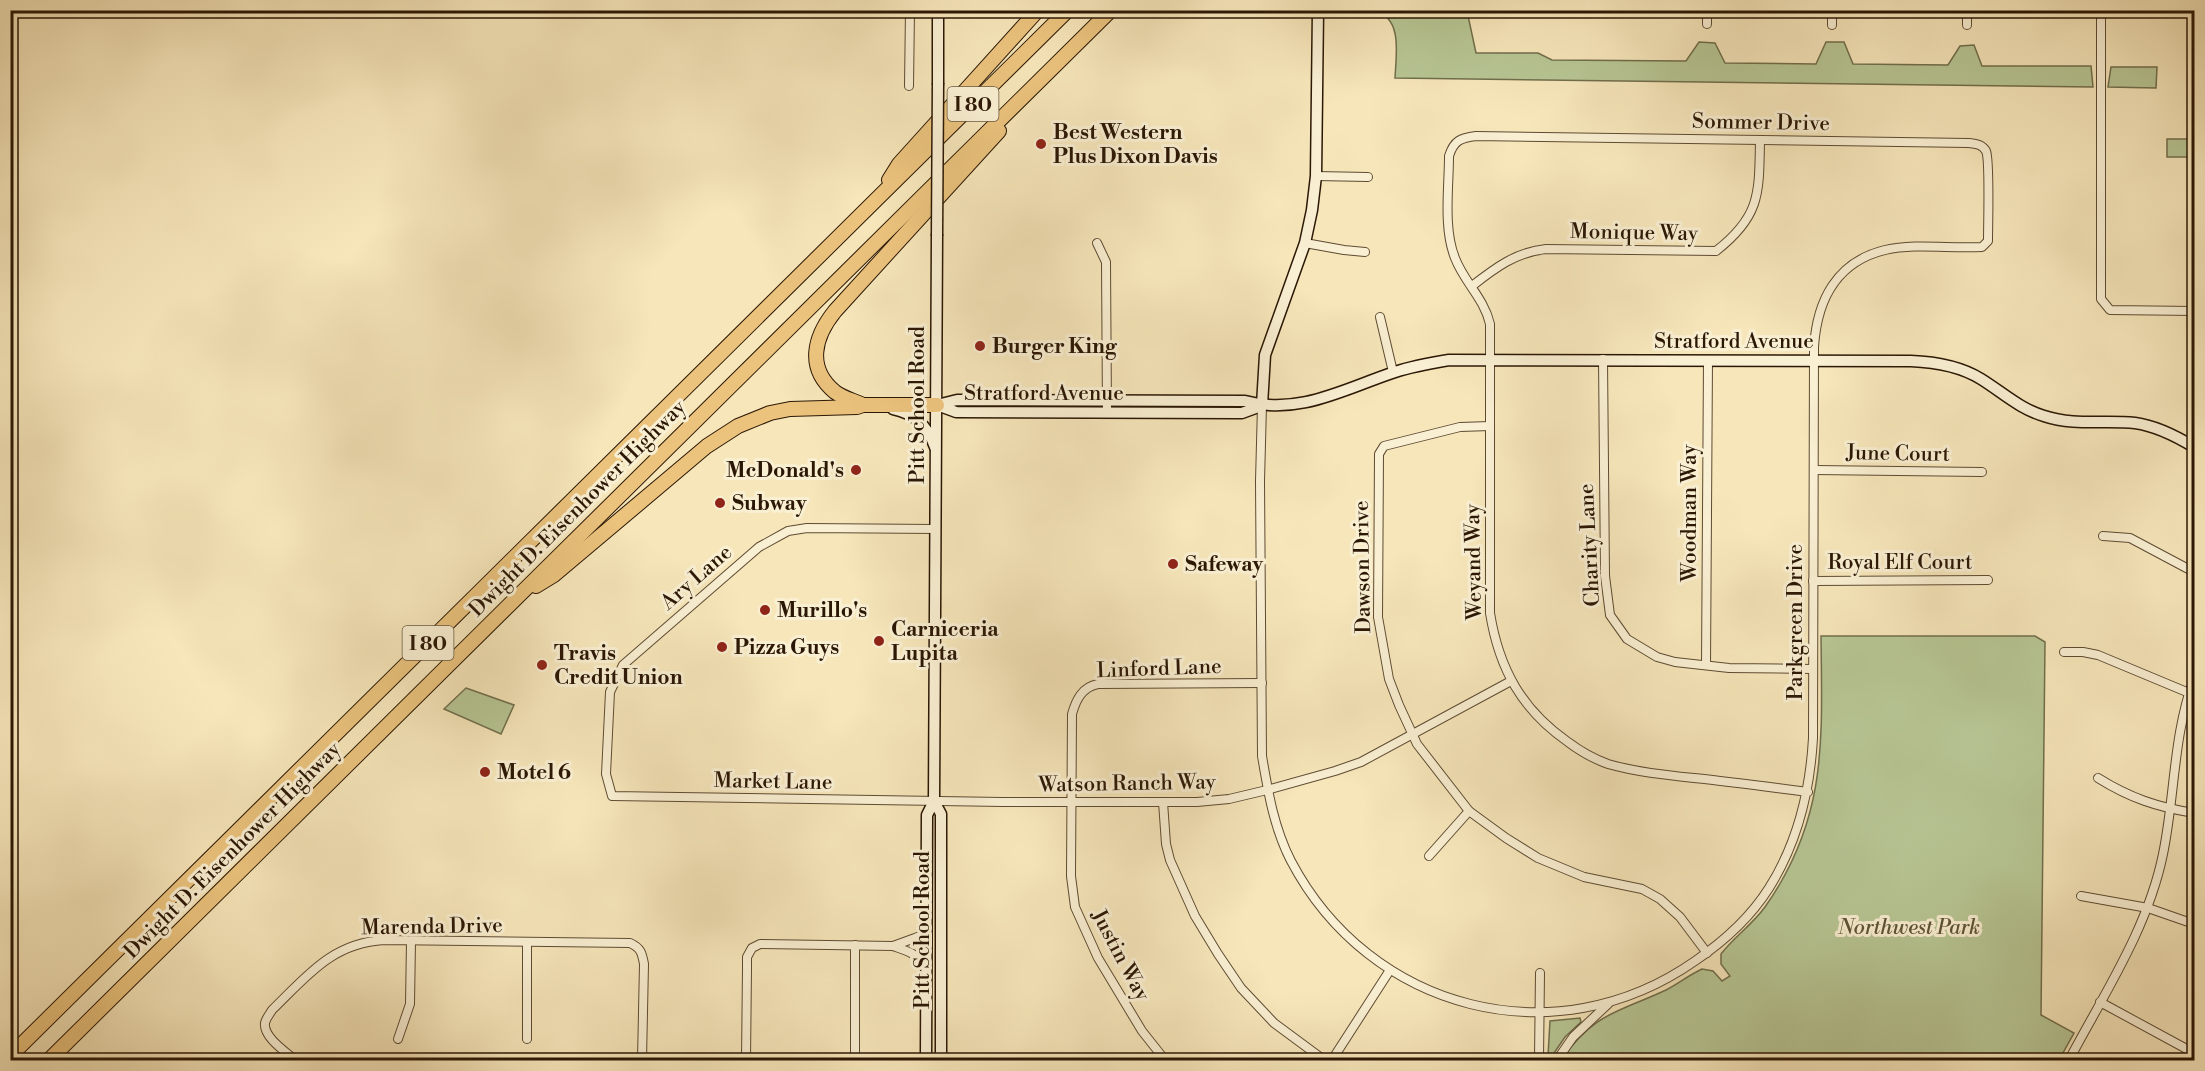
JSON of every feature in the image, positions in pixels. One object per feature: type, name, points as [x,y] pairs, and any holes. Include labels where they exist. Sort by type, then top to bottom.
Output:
[{"type":"highway","points":[[879,197],[899,164],[1038,10]]},
{"type":"highway","name":"Dwight D. Eisenhower Highway","points":[[10,1056],[1068,10]]},
{"type":"highway","name":"Dwight D. Eisenhower Highway","points":[[49,1060],[1111,10]]},
{"type":"highway","points":[[863,405],[835,392],[823,379],[817,362],[816,346],[824,324],[987,146],[1041,78]]},
{"type":"highway","points":[[516,598],[554,576],[707,446],[738,426],[770,413],[790,409],[863,405],[936,405]]},
{"type":"street","points":[[909,86],[910,10]]},
{"type":"street","name":"Pitt School Road","points":[[926,1060],[927,815],[933,801],[938,10]]},
{"type":"street","points":[[1262,405],[1265,355],[1305,243],[1312,210],[1316,176],[1318,10]]},
{"type":"street","points":[[1707,10],[1707,24]]},
{"type":"street","points":[[1832,10],[1832,25]]},
{"type":"street","points":[[1967,10],[1967,25]]},
{"type":"street","points":[[2102,10],[2101,300],[2110,310],[2194,311]]},
{"type":"street","name":"Sommer Drive","points":[[1476,136],[1969,143],[1982,146],[1987,152],[1987,206]]},
{"type":"street","name":"Weyand Way","points":[[1476,136],[1461,138],[1453,145],[1449,156],[1450,244],[1462,273],[1487,312],[1490,324],[1490,613],[1493,632],[1511,681],[1526,705],[1550,730],[1582,752],[1606,763],[1640,771],[1808,792]]},
{"type":"street","name":"Monique Way","points":[[1472,286],[1501,264],[1529,251],[1546,249],[1716,251],[1728,242],[1744,224],[1754,206],[1759,190],[1760,140]]},
{"type":"street","points":[[1316,176],[1368,177]]},
{"type":"street","name":"Parkgreen Drive","points":[[1262,405],[1260,481],[1262,756],[1267,790],[1281,839],[1304,883],[1340,929],[1364,951],[1390,970],[1423,987],[1464,1003],[1501,1010],[1539,1012],[1585,1009],[1608,1004],[1672,978],[1734,931],[1768,889],[1800,824],[1808,792],[1813,738],[1814,361],[1816,324],[1821,304],[1830,288],[1844,272],[1863,259],[1884,250],[1982,247],[1988,241],[1987,206]]},
{"type":"street","points":[[1097,243],[1106,262],[1107,413]]},
{"type":"street","points":[[1305,243],[1365,252]]},
{"type":"street","points":[[1380,317],[1393,372]]},
{"type":"street","name":"Charity Lane","points":[[1603,359],[1605,576],[1610,615],[1627,639],[1642,650],[1675,662],[1759,669],[1813,669]]},
{"type":"street","name":"Stratford Avenue","points":[[936,405],[957,400],[1107,400],[1245,401],[1262,405],[1284,406],[1321,400],[1419,364],[1449,360],[1911,361],[1945,364],[1974,375],[2014,403],[2041,416],[2058,421],[2135,423],[2159,429],[2194,447]]},
{"type":"street","name":"Woodman Way","points":[[1706,665],[1708,360]]},
{"type":"street","points":[[879,405],[913,416],[928,432],[936,455]]},
{"type":"street","name":"Stratford Avenue","points":[[936,405],[956,412],[1107,413],[1242,413],[1262,405]]},
{"type":"street","name":"Dawson Drive","points":[[1490,426],[1460,427],[1384,446],[1379,454],[1378,617],[1389,679],[1412,735],[1469,811],[1538,858],[1584,877],[1642,889],[1660,899],[1680,917],[1707,953]]},
{"type":"street","name":"June Court","points":[[1814,470],[1982,472]]},
{"type":"street","name":"Ary Lane","points":[[612,796],[606,774],[610,692],[622,665],[759,547],[788,531],[807,528],[936,529]]},
{"type":"street","points":[[2103,536],[2130,538],[2194,572]]},
{"type":"street","name":"Royal Elf Court","points":[[1813,581],[1988,580]]},
{"type":"street","points":[[2064,652],[2098,655],[2192,694]]},
{"type":"street","points":[[2069,1060],[2132,943],[2148,908],[2163,855],[2182,722],[2192,694],[2194,679]]},
{"type":"street","name":"Watson Ranch Way","points":[[933,801],[1163,802],[1229,799],[1344,768],[1412,735],[1511,681]]},
{"type":"street","name":"Linford Lane","points":[[1072,714],[1076,701],[1084,691],[1089,686],[1098,684],[1262,683]]},
{"type":"street","name":"Justin Way","points":[[1072,714],[1071,876],[1075,908],[1098,958],[1142,1031],[1165,1060]]},
{"type":"street","points":[[2098,778],[2136,799],[2194,813]]},
{"type":"street","name":"Market Lane","points":[[612,796],[933,801]]},
{"type":"street","name":"Pitt School Road","points":[[933,801],[941,814],[942,1060]]},
{"type":"street","points":[[1163,802],[1166,844],[1170,860],[1195,916],[1218,954],[1241,988],[1274,1023],[1324,1060]]},
{"type":"street","points":[[1430,856],[1469,811]]},
{"type":"street","points":[[2081,896],[2148,908],[2194,924]]},
{"type":"street","points":[[893,946],[915,938],[927,927]]},
{"type":"street","name":"Marenda Drive","points":[[295,1060],[277,1045],[265,1027],[265,1020],[331,956],[344,948],[369,941],[630,943],[638,947],[644,964],[642,1060]]},
{"type":"street","points":[[398,1038],[410,1004],[411,941]]},
{"type":"street","points":[[526,1039],[527,942]]},
{"type":"street","points":[[746,1060],[747,957],[752,948],[760,944],[893,946],[915,954],[926,968]]},
{"type":"street","points":[[855,945],[855,1060]]},
{"type":"street","points":[[1332,1060],[1390,970]]},
{"type":"street","points":[[1539,1060],[1540,973]]},
{"type":"street","points":[[2100,1002],[2194,1053]]},
{"type":"street","points":[[1557,1060],[1573,1036],[1608,1004]]},
{"type":"green space","points":[[1375,11],[1467,11],[1476,53],[1538,53],[1552,60],[1686,61],[1699,42],[1715,43],[1725,63],[1816,64],[1826,42],[1844,42],[1853,64],[1948,65],[1960,46],[1974,45],[1982,66],[2091,66],[2093,87],[1395,78],[1396,38],[1394,29],[1384,15]]},
{"type":"green space","points":[[2111,67],[2157,67],[2156,88],[2108,87]]},
{"type":"green space","points":[[2167,139],[2194,139],[2194,157],[2167,157]]},
{"type":"green space","name":"Northwest Park","points":[[1821,636],[2035,636],[2045,642],[2041,1015],[2074,1033],[2059,1060],[1561,1060],[1573,1044],[1596,1023],[1666,990],[1702,969],[1713,971],[1722,981],[1730,976],[1721,964],[1721,954],[1765,907],[1786,874],[1811,810],[1817,777],[1822,710]]},
{"type":"green space","points":[[466,688],[514,705],[501,734],[444,709]]},
{"type":"green space","points":[[1580,1018],[1581,1022],[1565,1037],[1552,1056],[1548,1056],[1550,1021]]},
{"type":"place","name":"Best Western Plus Dixon Davis","points":[[1041,144]]},
{"type":"place","name":"Burger King","points":[[980,346]]},
{"type":"place","name":"McDonald's","points":[[856,470]]},
{"type":"place","name":"Subway","points":[[720,503]]},
{"type":"place","name":"Safeway","points":[[1173,564]]},
{"type":"place","name":"Murillo's","points":[[765,610]]},
{"type":"place","name":"Carniceria Lupita","points":[[879,641]]},
{"type":"place","name":"Pizza Guys","points":[[722,647]]},
{"type":"place","name":"Travis Credit Union","points":[[542,665]]},
{"type":"place","name":"Motel 6","points":[[485,772]]}]
